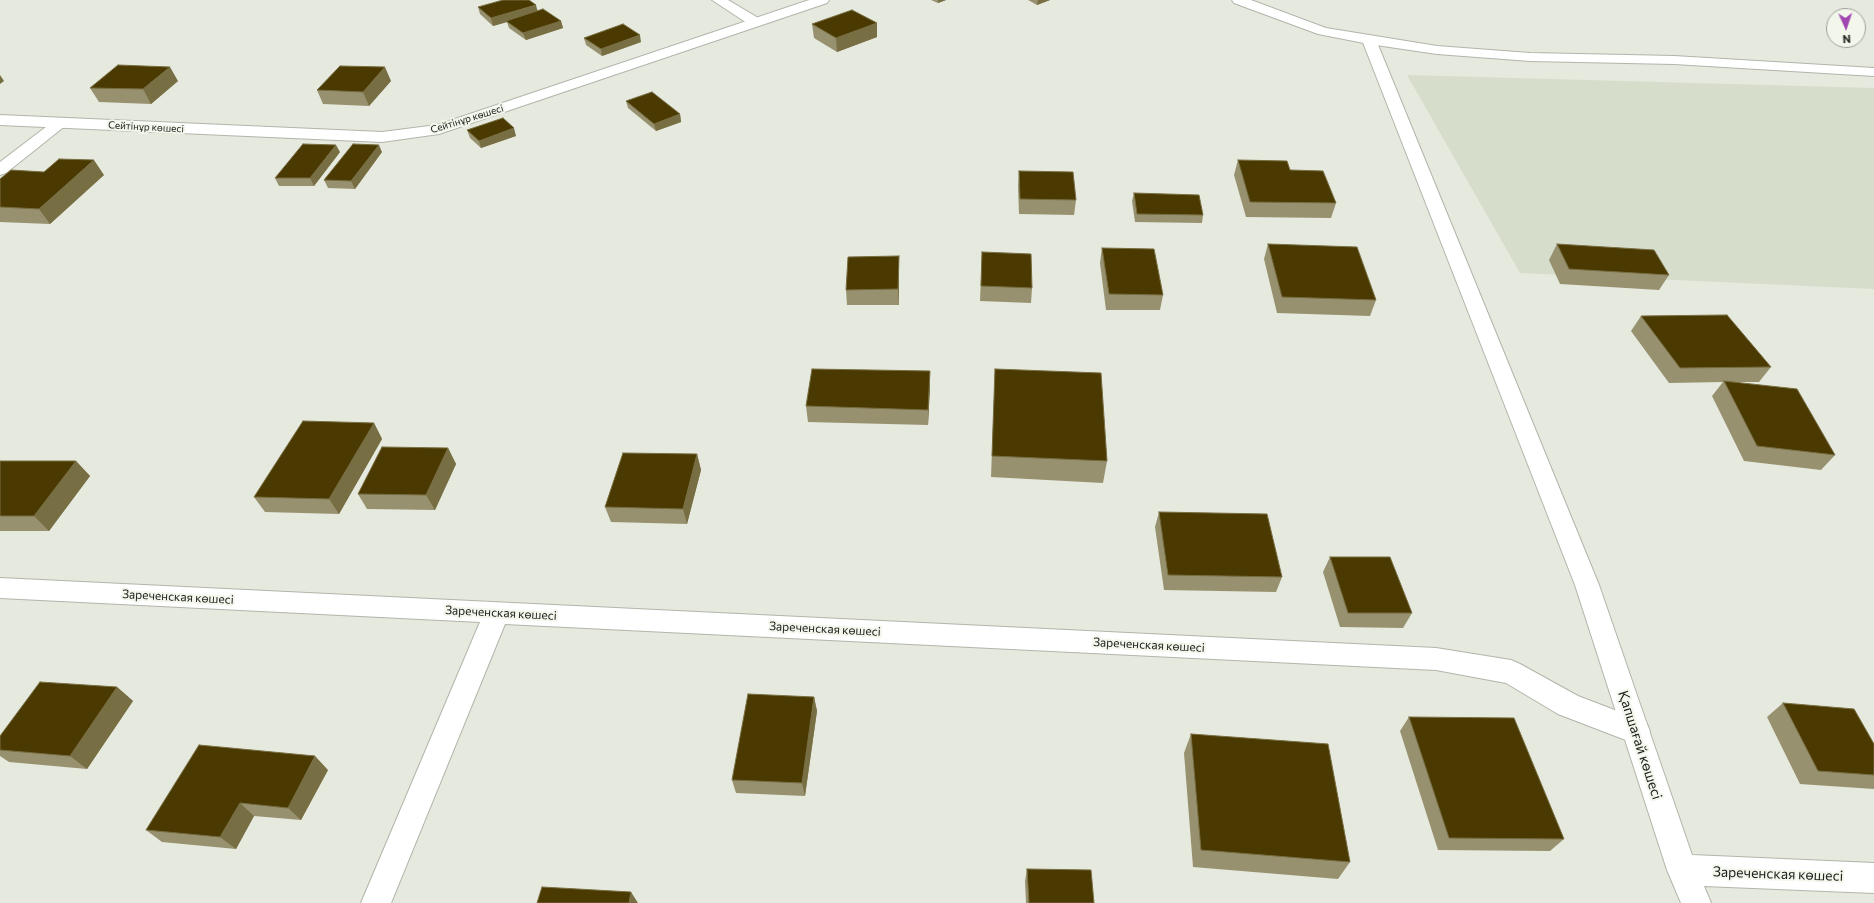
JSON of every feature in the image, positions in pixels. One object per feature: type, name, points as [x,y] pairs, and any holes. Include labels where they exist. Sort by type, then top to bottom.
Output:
[{"type":"street","points":[[719,0],[755,22]]},
{"type":"street","name":"Сейтінұр көшесі","points":[[0,120],[382,137],[439,129],[822,0]]},
{"type":"street","points":[[1239,0],[1323,31],[1369,40],[1437,50],[1530,57],[1674,60],[1874,72]]},
{"type":"street","name":"Қапшағай көшесі","points":[[1369,40],[1587,585],[1682,870],[1696,903]]},
{"type":"street","points":[[0,170],[60,123]]},
{"type":"street","name":"Зареченская көшесі","points":[[0,588],[1436,659],[1511,672],[1568,705],[1636,732]]},
{"type":"street","points":[[376,903],[497,613]]},
{"type":"street","name":"Зареченская көшесі","points":[[1682,870],[1874,878]]},
{"type":"shaded area","points":[[1407,75],[1874,88],[1874,289],[1520,273]]},
{"type":"building","points":[[503,0],[529,0],[536,5],[491,18],[478,7]]},
{"type":"building","points":[[543,9],[561,21],[523,33],[506,21]]},
{"type":"building","points":[[852,10],[877,23],[836,38],[812,24]]},
{"type":"building","points":[[623,24],[640,35],[601,49],[584,38]]},
{"type":"building","points":[[118,65],[170,67],[143,89],[90,88]]},
{"type":"building","points":[[340,66],[385,67],[363,92],[317,90]]},
{"type":"building","points":[[652,92],[680,114],[654,124],[626,101]]},
{"type":"building","points":[[503,118],[514,128],[479,141],[467,130]]},
{"type":"building","points":[[303,144],[336,145],[310,178],[275,178]]},
{"type":"building","points":[[353,144],[379,145],[351,181],[324,180]]},
{"type":"building","points":[[59,159],[94,160],[39,209],[0,207],[0,179],[11,170],[44,172]]},
{"type":"building","points":[[1238,160],[1287,161],[1290,170],[1323,171],[1336,203],[1250,202]]},
{"type":"building","points":[[1019,171],[1073,172],[1076,200],[1020,199]]},
{"type":"building","points":[[1134,193],[1199,195],[1203,215],[1137,214]]},
{"type":"building","points":[[1268,244],[1357,247],[1376,300],[1282,297]]},
{"type":"building","points":[[1557,244],[1654,250],[1669,275],[1569,269]]},
{"type":"building","points":[[1102,248],[1154,249],[1163,295],[1109,294]]},
{"type":"building","points":[[982,252],[1031,254],[1032,288],[981,286]]},
{"type":"building","points":[[899,256],[898,289],[846,290],[848,257]]},
{"type":"building","points":[[1727,315],[1771,367],[1680,368],[1641,316]]},
{"type":"building","points":[[812,369],[930,371],[928,410],[806,406]]},
{"type":"building","points":[[995,369],[1101,373],[1107,461],[992,456]]},
{"type":"building","points":[[1724,381],[1797,389],[1835,455],[1757,446]]},
{"type":"building","points":[[303,421],[374,423],[329,499],[254,497]]},
{"type":"building","points":[[382,447],[448,448],[426,495],[358,494]]},
{"type":"building","points":[[623,453],[697,454],[683,509],[605,507]]},
{"type":"building","points":[[0,461],[76,461],[34,516],[0,516]]},
{"type":"building","points":[[1159,512],[1267,514],[1282,577],[1168,575]]},
{"type":"building","points":[[1330,557],[1390,557],[1412,613],[1348,613]]},
{"type":"building","points":[[40,682],[117,687],[70,756],[0,750],[0,736]]},
{"type":"building","points":[[748,694],[814,697],[802,783],[732,780]]},
{"type":"building","points":[[1783,703],[1854,709],[1874,744],[1874,775],[1818,771]]},
{"type":"building","points":[[1409,717],[1514,718],[1564,839],[1449,838]]},
{"type":"building","points":[[1191,734],[1328,744],[1350,862],[1201,850]]},
{"type":"building","points":[[199,745],[315,756],[288,808],[240,803],[220,837],[146,830]]},
{"type":"building","points":[[1027,869],[1091,870],[1094,903],[1029,903]]},
{"type":"building","points":[[542,887],[631,892],[629,903],[537,903]]}]
